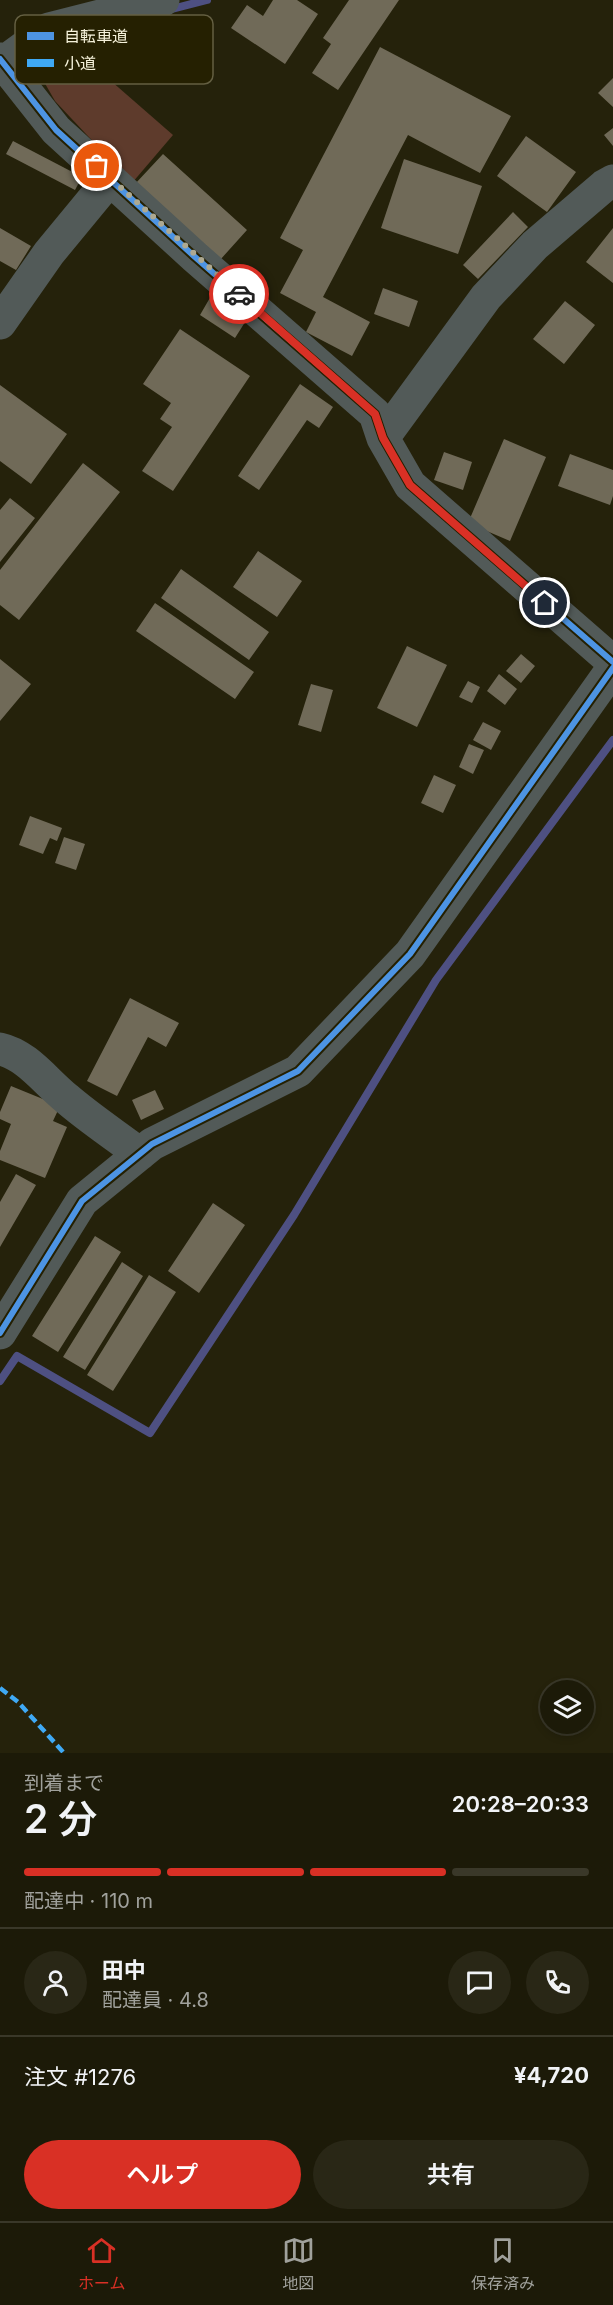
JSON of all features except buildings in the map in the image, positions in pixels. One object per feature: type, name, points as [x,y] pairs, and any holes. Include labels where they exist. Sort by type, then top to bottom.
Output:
[{"type":"street","points":[[104,15],[163,0]]},
{"type":"street","points":[[15,52],[2,61],[15,78]]},
{"type":"street","points":[[20,84],[56,130],[375,414],[383,438],[410,485],[613,662]]},
{"type":"street","points":[[0,323],[49,253],[110,179]]},
{"type":"street","points":[[383,438],[486,297],[536,245],[604,186],[613,181]]},
{"type":"street","points":[[0,1333],[82,1201],[152,1144],[298,1071],[410,954],[613,668]]},
{"type":"street","points":[[0,1048],[9,1051],[36,1070],[65,1098],[140,1154]]},
{"type":"shaded area","points":[[45,84],[114,84],[173,135],[132,183],[55,101]]},
{"type":"waterway","points":[[168,10],[207,0]]},
{"type":"waterway","points":[[0,1381],[17,1356],[150,1433],[294,1215],[436,980],[613,740]]},
{"type":"marked path","points":[[0,1688],[18,1702],[64,1753]]},
{"type":"cycle path","points":[[0,59],[15,78]]},
{"type":"cycle path","points":[[20,84],[56,130],[195,257],[375,414],[383,438],[410,485],[613,662]]},
{"type":"cycle path","points":[[0,1333],[82,1201],[152,1144],[298,1071],[410,954],[613,668]]},
{"type":"way so far","points":[[97,166],[239,294]]},
{"type":"route","points":[[239,294],[375,414],[383,438],[410,485],[545,603]]}]
